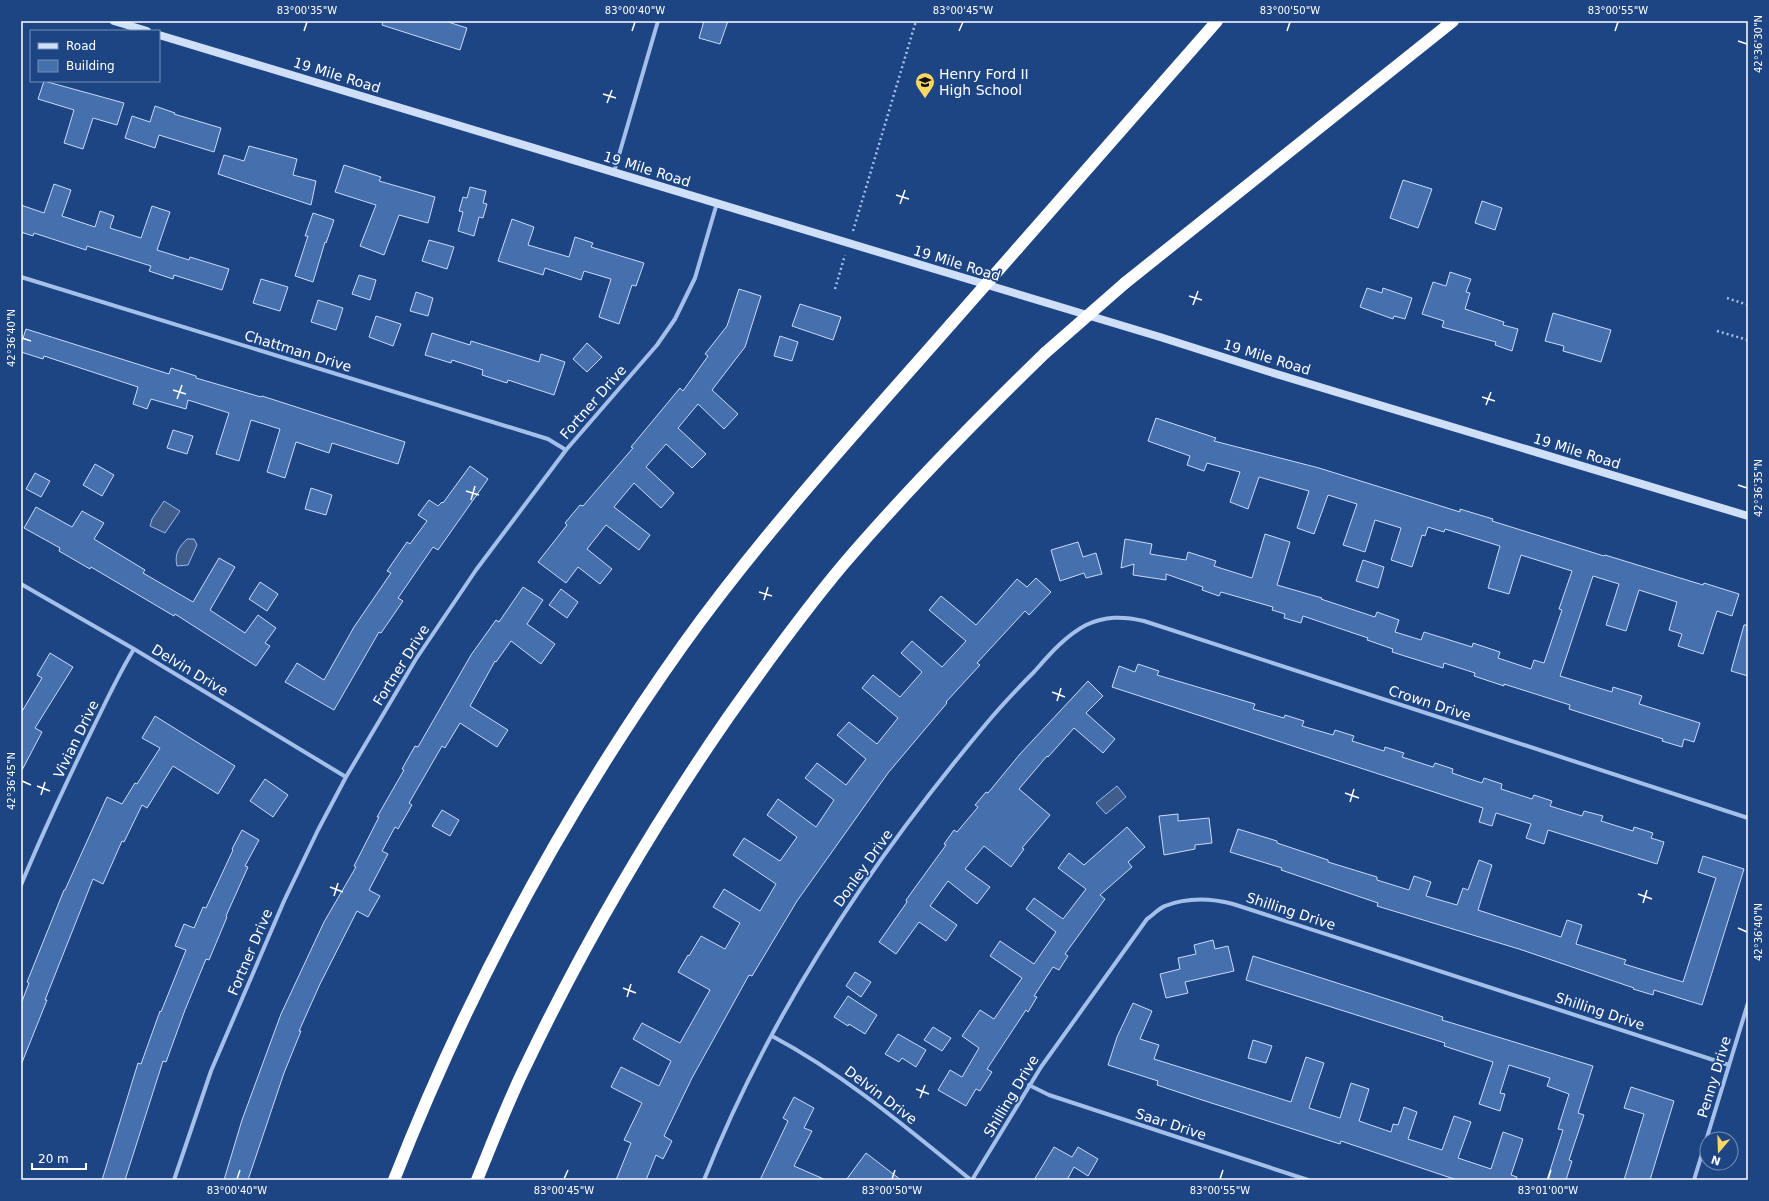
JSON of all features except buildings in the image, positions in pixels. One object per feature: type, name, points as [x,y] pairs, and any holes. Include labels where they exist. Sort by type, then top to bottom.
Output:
[{"type":"highway","points":[[394,1180],[428,1096],[485,974],[543,864],[612,750],[684,644],[743,566],[787,512],[1216,21]]},
{"type":"highway","points":[[477,1180],[526,1064],[590,939],[658,823],[703,754],[779,646],[841,568],[900,500],[952,445],[1045,353],[1125,283],[1453,21]]},
{"type":"street","points":[[114,21],[144,30]]},
{"type":"street","points":[[613,173],[658,21]]},
{"type":"street","name":"19 Mile Road","points":[[160,35],[1748,516]]},
{"type":"street","name":"Fortner Drive","points":[[174,1180],[211,1071],[284,901],[318,830],[346,777],[420,653],[476,570],[566,450],[657,345],[675,319],[695,278],[717,204]]},
{"type":"street","name":"Chattman Drive","points":[[21,278],[548,439],[566,450]]},
{"type":"street","name":"Delvin Drive","points":[[21,584],[134,648],[346,777]]},
{"type":"street","name":"Crown Drive","points":[[1105,618],[1118,617],[1144,621],[1748,818]]},
{"type":"street","name":"Donley Drive","points":[[704,1180],[719,1141],[772,1036],[813,963],[856,895],[945,773],[1002,706],[1066,638],[1086,625],[1105,618]]},
{"type":"street","name":"Vivian Drive","points":[[21,885],[43,831],[121,671],[134,648]]},
{"type":"street","name":"Shilling Drive","points":[[971,1180],[1029,1086],[1126,946],[1147,919],[1164,906],[1199,898],[1215,899],[1233,904],[1730,1065]]},
{"type":"street","name":"Penny Drive","points":[[1694,1180],[1748,1003]]},
{"type":"street","name":"Delvin Drive","points":[[772,1036],[824,1066],[882,1107],[971,1180]]},
{"type":"street","name":"Saar Drive","points":[[1029,1086],[1049,1096],[1308,1180]]},
{"type":"path","points":[[851,235],[916,21]]},
{"type":"path","points":[[835,289],[846,254]]},
{"type":"path","points":[[1727,298],[1748,305]]},
{"type":"path","points":[[1717,331],[1748,340]]},
{"type":"water","points":[[164,501],[180,511],[165,533],[150,526],[152,519]]},
{"type":"water","points":[[187,539],[194,539],[197,545],[188,565],[177,566],[176,558],[178,551]]},
{"type":"water","points":[[1117,786],[1126,797],[1106,814],[1096,803]]},
{"type":"place","name":"Henry Ford II High School","points":[[925,99]]}]
